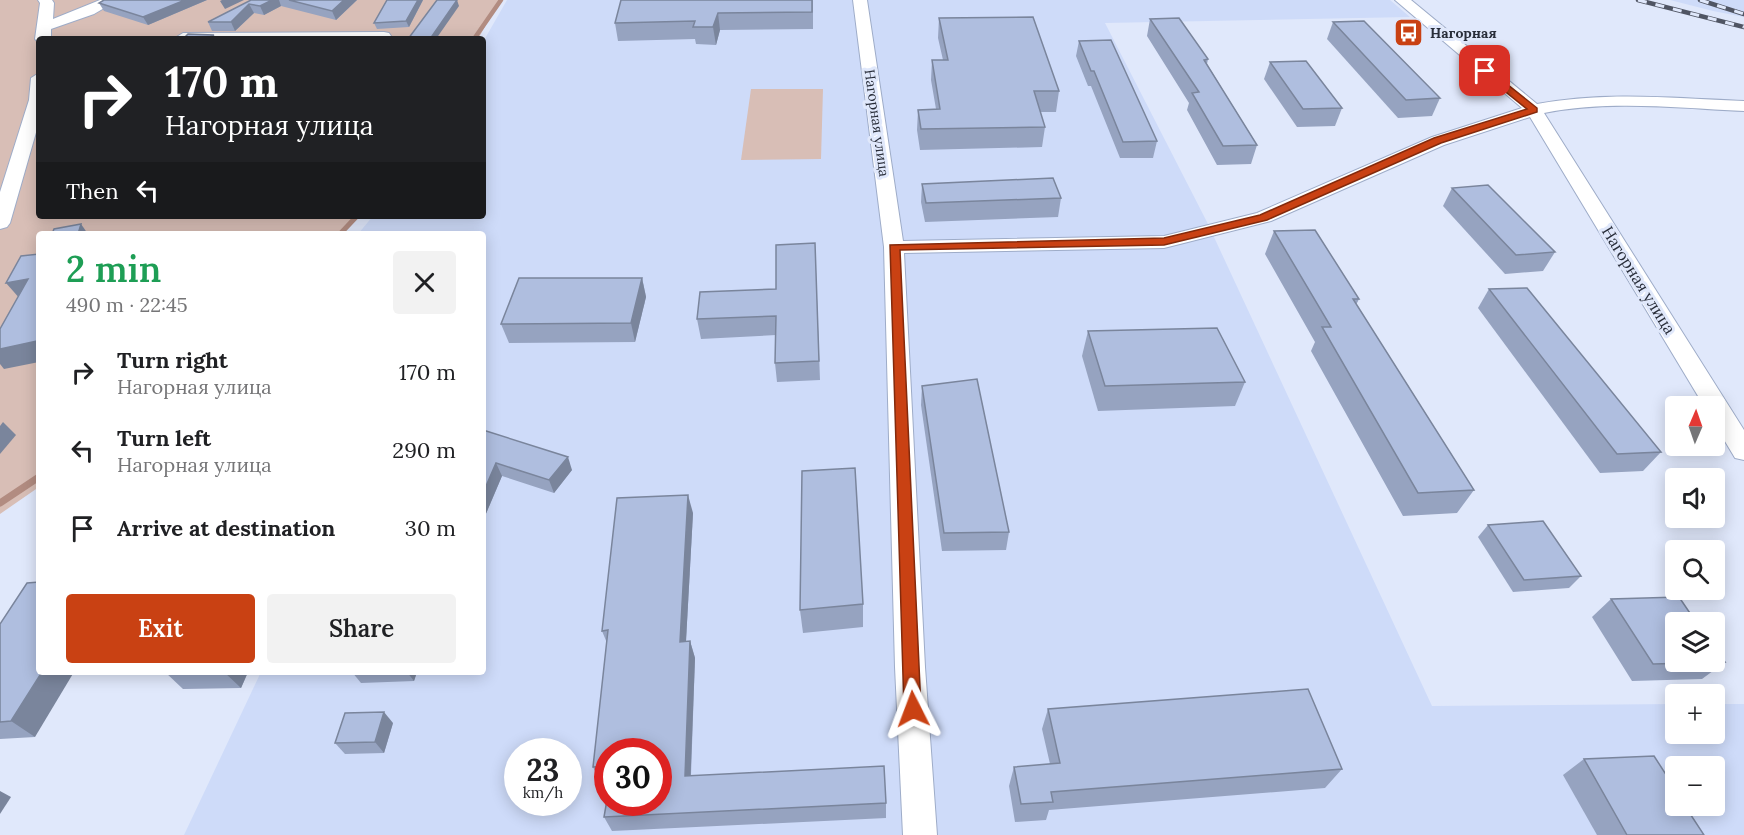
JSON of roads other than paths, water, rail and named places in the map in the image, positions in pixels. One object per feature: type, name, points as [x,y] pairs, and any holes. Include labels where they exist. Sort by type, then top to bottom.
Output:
[{"type":"street","points":[[44,33],[47,3],[45,0]]},
{"type":"street","points":[[44,33],[111,0]]},
{"type":"street","name":"Нагорная улица","points":[[860,0],[894,247],[910,667],[920,835]]},
{"type":"street","name":"Нагорная улица","points":[[1402,0],[1534,110],[1744,451]]},
{"type":"street","points":[[186,36],[212,24]]},
{"type":"street","points":[[0,223],[36,98]]},
{"type":"street","points":[[894,247],[1164,242],[1264,217],[1438,141],[1534,110],[1572,103],[1612,100],[1744,106]]},
{"type":"street","points":[[0,153],[22,148]]},
{"type":"waterway","points":[[476,36],[501,0]]},
{"type":"waterway","points":[[343,231],[354,219]]},
{"type":"waterway","points":[[0,503],[36,479]]},
{"type":"railway","points":[[1638,0],[1744,27]]},
{"type":"railway","points":[[1700,0],[1744,14]]},
{"type":"place","name":"Нагорная","points":[[1409,33]]}]
